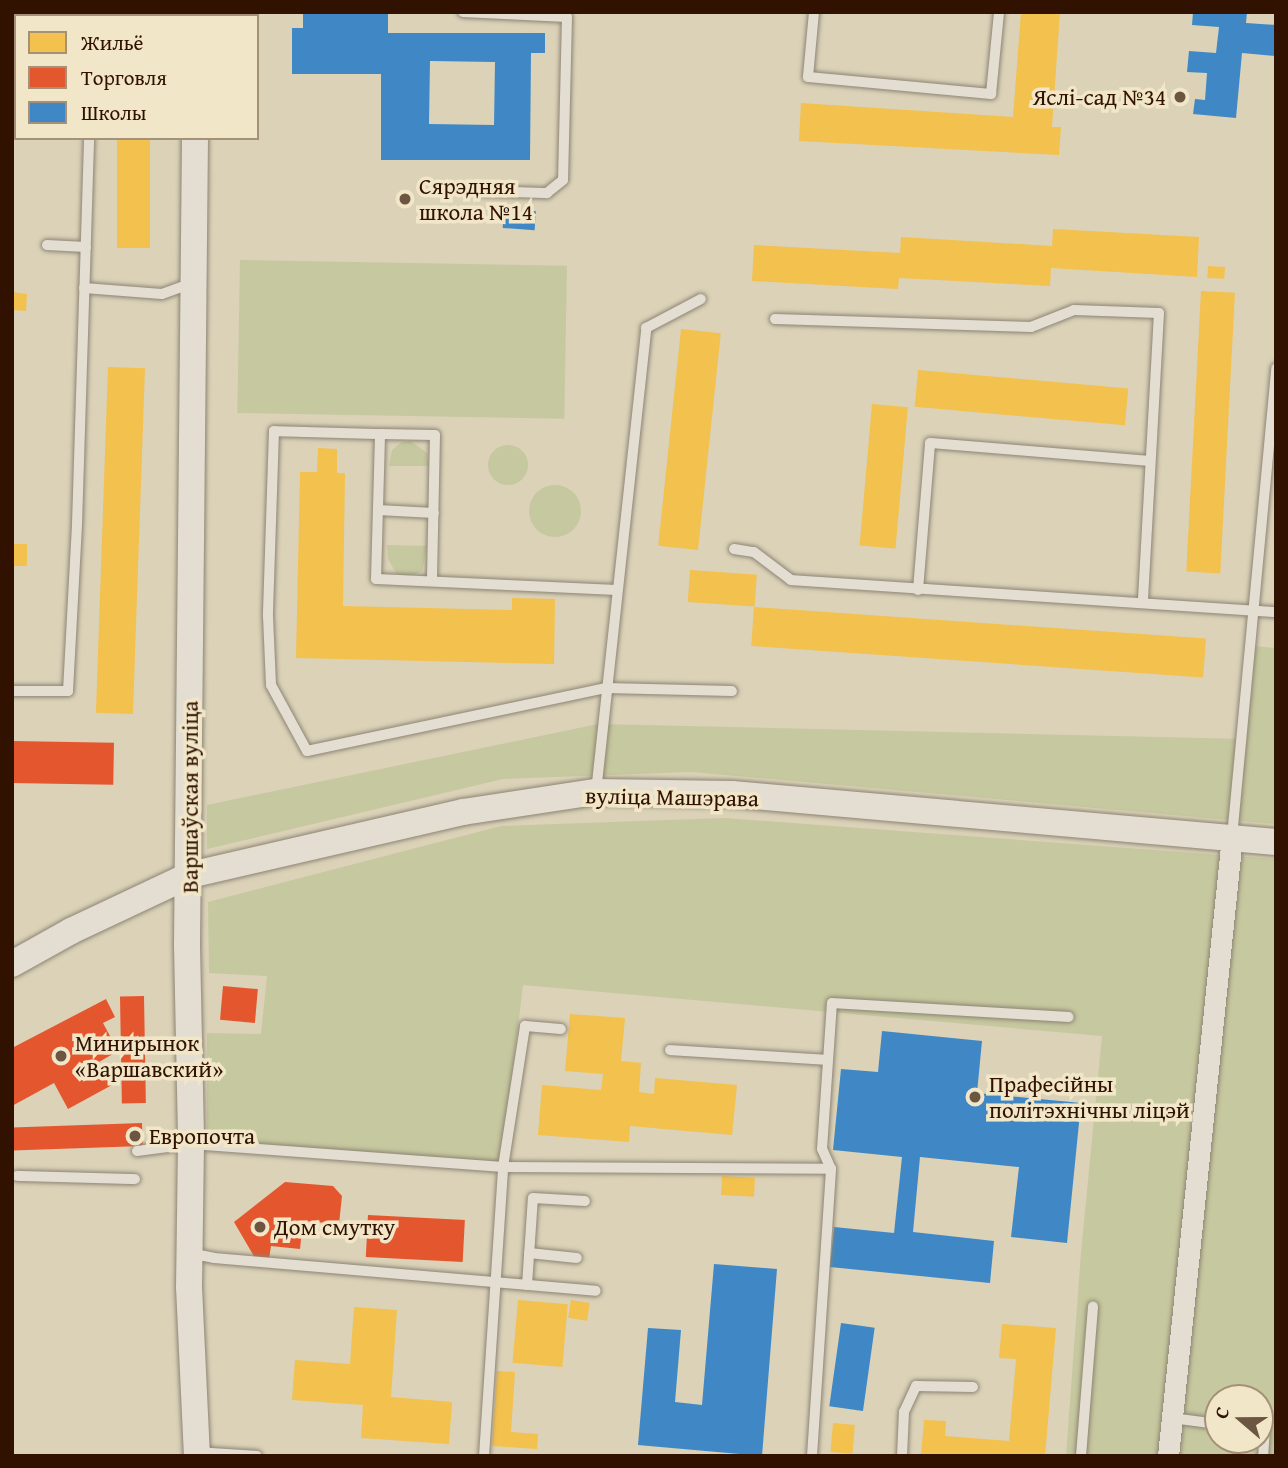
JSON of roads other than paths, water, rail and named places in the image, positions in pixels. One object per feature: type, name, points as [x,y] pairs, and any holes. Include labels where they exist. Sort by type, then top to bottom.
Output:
[{"type":"street","name":"Варшаўская вуліца","points":[[195,140],[190,875],[187,946],[191,1144],[189,1253],[197,1454]]},
{"type":"street","name":"вуліца Машэрава","points":[[12,964],[71,931],[190,875],[463,812],[596,793],[733,794],[1276,842]]},
{"type":"street","points":[[1168,1456],[1232,837]]},
{"type":"lane","points":[[463,12],[567,18],[563,180],[547,193],[479,191]]},
{"type":"lane","points":[[814,12],[808,77],[991,93],[999,12]]},
{"type":"lane","points":[[12,691],[68,691],[89,140]]},
{"type":"lane","points":[[47,245],[86,247]]},
{"type":"lane","points":[[84,288],[162,294],[193,283]]},
{"type":"lane","points":[[596,793],[646,328],[701,299]]},
{"type":"lane","points":[[775,319],[1031,327],[1074,310],[1159,313],[1148,461],[1143,601]]},
{"type":"lane","points":[[1232,837],[1251,610],[1270,486],[1276,368]]},
{"type":"lane","points":[[432,581],[435,435],[274,431],[268,616],[271,685],[307,751],[606,688],[732,691]]},
{"type":"lane","points":[[380,434],[376,579],[617,590]]},
{"type":"lane","points":[[918,590],[930,443],[1148,461]]},
{"type":"lane","points":[[378,510],[434,513]]},
{"type":"lane","points":[[734,550],[754,552],[791,580],[918,590],[1143,601],[1276,612]]},
{"type":"lane","points":[[812,1456],[831,1169],[822,1149],[832,1003],[1069,1017]]},
{"type":"lane","points":[[485,1456],[503,1167],[525,1026],[561,1029]]},
{"type":"lane","points":[[670,1050],[828,1060]]},
{"type":"lane","points":[[137,1151],[191,1144],[503,1167],[831,1169]]},
{"type":"lane","points":[[17,1176],[135,1179]]},
{"type":"lane","points":[[527,1285],[533,1198],[585,1201]]},
{"type":"lane","points":[[189,1253],[596,1291]]},
{"type":"lane","points":[[529,1253],[577,1258]]},
{"type":"lane","points":[[1081,1456],[1093,1306]]},
{"type":"lane","points":[[902,1456],[904,1412],[916,1386],[973,1387]]},
{"type":"lane","points":[[1172,1418],[1204,1422]]},
{"type":"lane","points":[[197,1454],[257,1456]]},
{"type":"place","name":"Яслі-сад №34","points":[[1180,97]]},
{"type":"place","name":"Сярэдняя школа №14","points":[[405,199]]},
{"type":"place","name":"Минирынок «Варшавский»","points":[[61,1056]]},
{"type":"place","name":"Прафесійны політэхнічны ліцэй","points":[[975,1097]]},
{"type":"place","name":"Европочта","points":[[135,1136]]},
{"type":"place","name":"Дом смутку","points":[[260,1227]]}]
